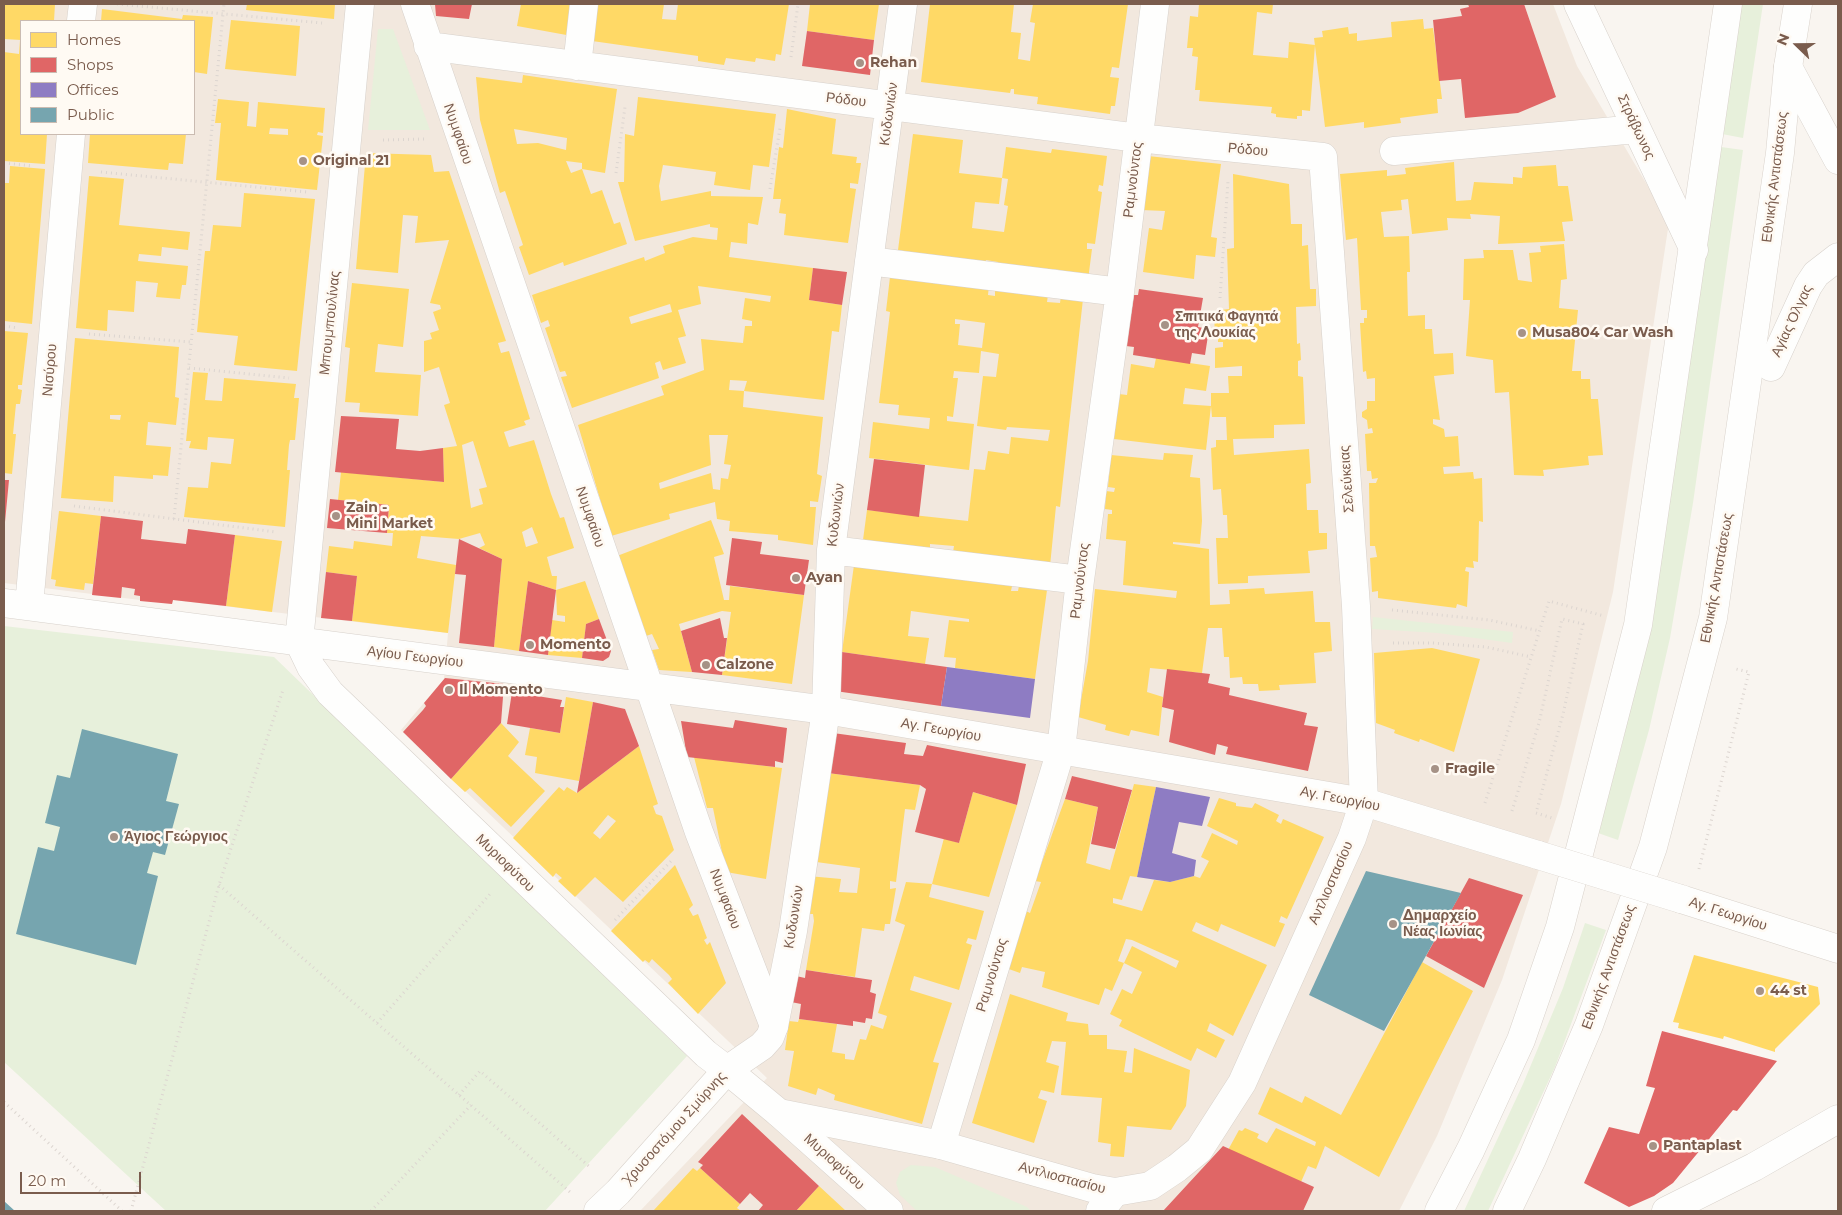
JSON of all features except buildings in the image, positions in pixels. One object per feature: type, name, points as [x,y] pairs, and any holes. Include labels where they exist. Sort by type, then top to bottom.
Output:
[{"type":"street","points":[[82,20],[83,4]]},
{"type":"street","name":"Νυμφαίου","points":[[415,4],[699,832],[774,1026]]},
{"type":"street","points":[[577,66],[584,4]]},
{"type":"street","name":"Κυδωνιών","points":[[774,1026],[793,931],[826,710],[831,550],[903,4]]},
{"type":"street","name":"Ραμνούντος","points":[[941,1145],[1061,750],[1080,580],[1120,292],[1155,4]]},
{"type":"street","name":"Στράβωνος","points":[[1578,4],[1694,250]]},
{"type":"street","points":[[1439,1211],[1471,1149],[1520,1040],[1560,927],[1638,625],[1694,250],[1728,4]]},
{"type":"street","name":"Εθνικής Αντιστάσεως","points":[[1507,1211],[1532,1159],[1589,1025],[1653,847],[1713,618],[1780,154],[1788,67],[1798,4]]},
{"type":"street","name":"Μπουμπουλίνας","points":[[299,642],[359,15]]},
{"type":"street","name":"Ρόδου","points":[[428,46],[1138,138],[1230,149],[1324,157]]},
{"type":"street","points":[[1788,67],[1838,160]]},
{"type":"street","points":[[1394,151],[1637,129]]},
{"type":"street","name":"Νισύρου","points":[[16,604],[38,502],[71,135]]},
{"type":"street","name":"Σελεύκειας","points":[[1324,157],[1356,606],[1364,802]]},
{"type":"street","name":"Αγίας Όλγας","points":[[1771,367],[1808,286],[1816,274],[1838,257]]},
{"type":"street","points":[[869,261],[1120,292]]},
{"type":"street","points":[[831,550],[1080,580]]},
{"type":"street","name":"Αγίου Γεωργίου","points":[[16,604],[826,710]]},
{"type":"street","name":"Μυριοφύτου","points":[[299,642],[311,667],[330,693],[591,945],[706,1054],[727,1070]]},
{"type":"street","name":"Αγ. Γεωργίου","points":[[826,710],[1364,802],[1838,949]]},
{"type":"street","name":"Αντλιοστασίου","points":[[727,1070],[779,1113],[941,1145],[1092,1188],[1108,1202],[1150,1186],[1199,1150],[1242,1083],[1352,838],[1364,802]]},
{"type":"street","name":"Χρυσοστόμου Σμύρνης","points":[[587,1204],[618,1192],[727,1070],[762,1046],[774,1026]]},
{"type":"street","name":"Μυριοφύτου","points":[[779,1113],[889,1211]]},
{"type":"street","points":[[1666,1211],[1754,1167],[1838,1120]]},
{"type":"path","points":[[111,4],[223,14],[359,15]]},
{"type":"path","points":[[174,519],[224,4]]},
{"type":"path","points":[[616,173],[630,72]]},
{"type":"path","points":[[347,141],[460,138]]},
{"type":"path","points":[[1220,298],[1230,149]]},
{"type":"path","points":[[4,163],[342,196]]},
{"type":"path","points":[[4,326],[191,342]]},
{"type":"path","points":[[188,368],[324,382]]},
{"type":"path","points":[[38,502],[309,536]]},
{"type":"path","points":[[1475,835],[1549,601],[1638,625]]},
{"type":"path","points":[[1356,606],[1489,620],[1540,631]]},
{"type":"path","points":[[1502,844],[1539,723],[1562,619],[1583,624],[1563,714],[1536,813],[1586,830]]},
{"type":"path","points":[[131,1211],[219,885],[299,642]]},
{"type":"path","points":[[1358,644],[1433,643],[1477,646],[1531,657]]},
{"type":"path","points":[[1686,901],[1749,672],[1732,667]]},
{"type":"path","points":[[591,945],[699,832]]},
{"type":"path","points":[[377,1023],[512,869]]},
{"type":"path","points":[[219,885],[587,1204]]},
{"type":"path","points":[[459,1095],[480,1072],[618,1192]]},
{"type":"path","points":[[4,1102],[122,1211]]},
{"type":"path","points":[[371,1211],[471,1105]]},
{"type":"shaded area","points":[[4,4],[1553,4],[1577,66],[1669,222],[1613,592],[1561,804],[1502,980],[1437,1136],[1399,1211],[640,1211],[767,1078],[401,730],[444,679],[448,633],[173,600],[172,604],[4,583]]},
{"type":"green space","points":[[1741,4],[1763,4],[1743,138],[1722,134]]},
{"type":"green space","points":[[378,29],[393,29],[430,130],[368,130]]},
{"type":"green space","points":[[1721,147],[1743,150],[1693,503],[1670,638],[1649,730],[1618,840],[1598,833],[1621,749],[1654,603]]},
{"type":"green space","points":[[1373,617],[1513,632],[1512,643],[1438,633],[1372,629]]},
{"type":"green space","points":[[4,626],[274,657],[687,1056],[545,1211],[166,1211],[4,1062]]},
{"type":"green space","points":[[1585,923],[1606,930],[1555,1067],[1488,1211],[1464,1211],[1523,1084],[1563,988]]},
{"type":"green space","points":[[911,1165],[935,1167],[1027,1207],[1031,1211],[917,1211],[900,1195],[896,1183],[900,1172]]},
{"type":"place","name":"Rehan","points":[[860,63]]},
{"type":"place","name":"Original 21","points":[[303,161]]},
{"type":"place","name":"Σπιτικά Φαγητά της Λουκίας","points":[[1165,325]]},
{"type":"place","name":"Musa804 Car Wash","points":[[1522,333]]},
{"type":"place","name":"Zain - Mini Market","points":[[336,516]]},
{"type":"place","name":"Ayan","points":[[796,578]]},
{"type":"place","name":"Momento","points":[[530,645]]},
{"type":"place","name":"Calzone","points":[[706,665]]},
{"type":"place","name":"Il Momento","points":[[449,690]]},
{"type":"place","name":"Fragile","points":[[1435,769]]},
{"type":"place","name":"Άγιος Γεώργιος","points":[[114,837]]},
{"type":"place","name":"Δημαρχείο Νέας Ιωνίας","points":[[1393,924]]},
{"type":"place","name":"44 st","points":[[1760,991]]},
{"type":"place","name":"Pantaplast","points":[[1653,1146]]}]
